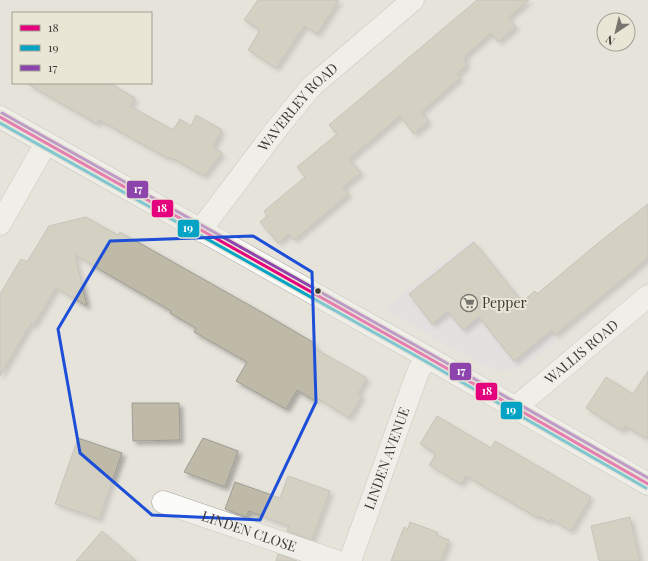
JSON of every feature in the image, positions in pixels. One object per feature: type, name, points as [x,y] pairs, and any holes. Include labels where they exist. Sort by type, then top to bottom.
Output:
[{"type":"street","name":"WAVERLEY ROAD","points":[[202,231],[208,220],[279,126],[307,92],[413,0]]},
{"type":"street","points":[[0,117],[427,357],[648,484]]},
{"type":"street","points":[[0,224],[46,143]]},
{"type":"street","name":"WALLIS ROAD","points":[[515,408],[648,296]]},
{"type":"street","name":"LINDEN AVENUE","points":[[350,561],[417,375],[427,357]]},
{"type":"street","name":"LINDEN CLOSE","points":[[163,502],[336,561]]},
{"type":"highlighted area","points":[[253,236],[312,272],[316,402],[260,520],[152,515],[80,453],[58,329],[110,241]]},
{"type":"shaded area","name":"Pepper","points":[[472,239],[558,342],[520,367],[507,371],[496,370],[481,365],[384,309]]},
{"type":"building","points":[[258,0],[339,0],[317,34],[304,26],[276,68],[248,50],[260,30],[244,20]]},
{"type":"building","points":[[477,0],[529,0],[508,18],[516,27],[498,42],[491,33],[465,56],[466,66],[457,74],[460,78],[421,112],[429,121],[414,134],[400,116],[349,159],[361,173],[343,187],[349,194],[294,240],[289,234],[278,243],[260,222],[267,216],[264,211],[305,177],[297,167],[337,134],[329,125]]},
{"type":"building","points":[[28,84],[112,84],[135,98],[130,106],[173,130],[180,119],[191,126],[196,115],[222,130],[213,147],[222,153],[204,176],[170,157],[169,159],[99,120],[97,124]]},
{"type":"building","points":[[648,204],[648,258],[555,335],[552,330],[514,361],[479,317],[463,330],[448,311],[432,324],[409,294],[474,242],[522,302],[535,291],[537,294]]},
{"type":"building","points":[[86,217],[118,235],[120,232],[265,314],[316,344],[314,348],[367,378],[358,394],[362,396],[349,418],[317,398],[315,401],[297,390],[286,409],[236,381],[247,362],[194,332],[196,328],[170,313],[171,311],[75,255],[87,306],[56,288],[34,325],[31,323],[0,376],[0,294],[21,259],[27,262],[49,226]]},
{"type":"building","points":[[648,371],[648,439],[625,426],[622,431],[586,408],[606,377],[633,394]]},
{"type":"building","points":[[132,403],[179,403],[180,440],[133,441]]},
{"type":"building","points":[[437,416],[491,448],[495,441],[591,497],[571,531],[551,519],[549,522],[539,516],[538,518],[466,476],[461,484],[429,465],[436,454],[420,444]]},
{"type":"building","points":[[78,438],[122,453],[99,519],[55,504]]},
{"type":"building","points":[[203,438],[238,451],[225,487],[184,472]]},
{"type":"building","points":[[288,476],[330,491],[312,540],[287,531],[289,526],[249,511],[246,517],[225,509],[235,482],[280,498]]},
{"type":"building","points":[[630,517],[640,561],[599,560],[591,526]]},
{"type":"building","points":[[410,522],[437,532],[436,535],[449,540],[441,561],[391,561],[404,527],[408,529]]},
{"type":"building","points":[[102,531],[136,561],[76,561]]},
{"type":"building","points":[[278,554],[297,561],[276,561]]},
{"type":"transit line","name":"17","points":[[2,113],[648,478]]},
{"type":"transit line","name":"18","points":[[0,117],[427,357],[648,484]]},
{"type":"transit line","name":"19","points":[[0,123],[425,361],[646,488]]},
{"type":"place","name":"Pepper","points":[[469,303]]}]
